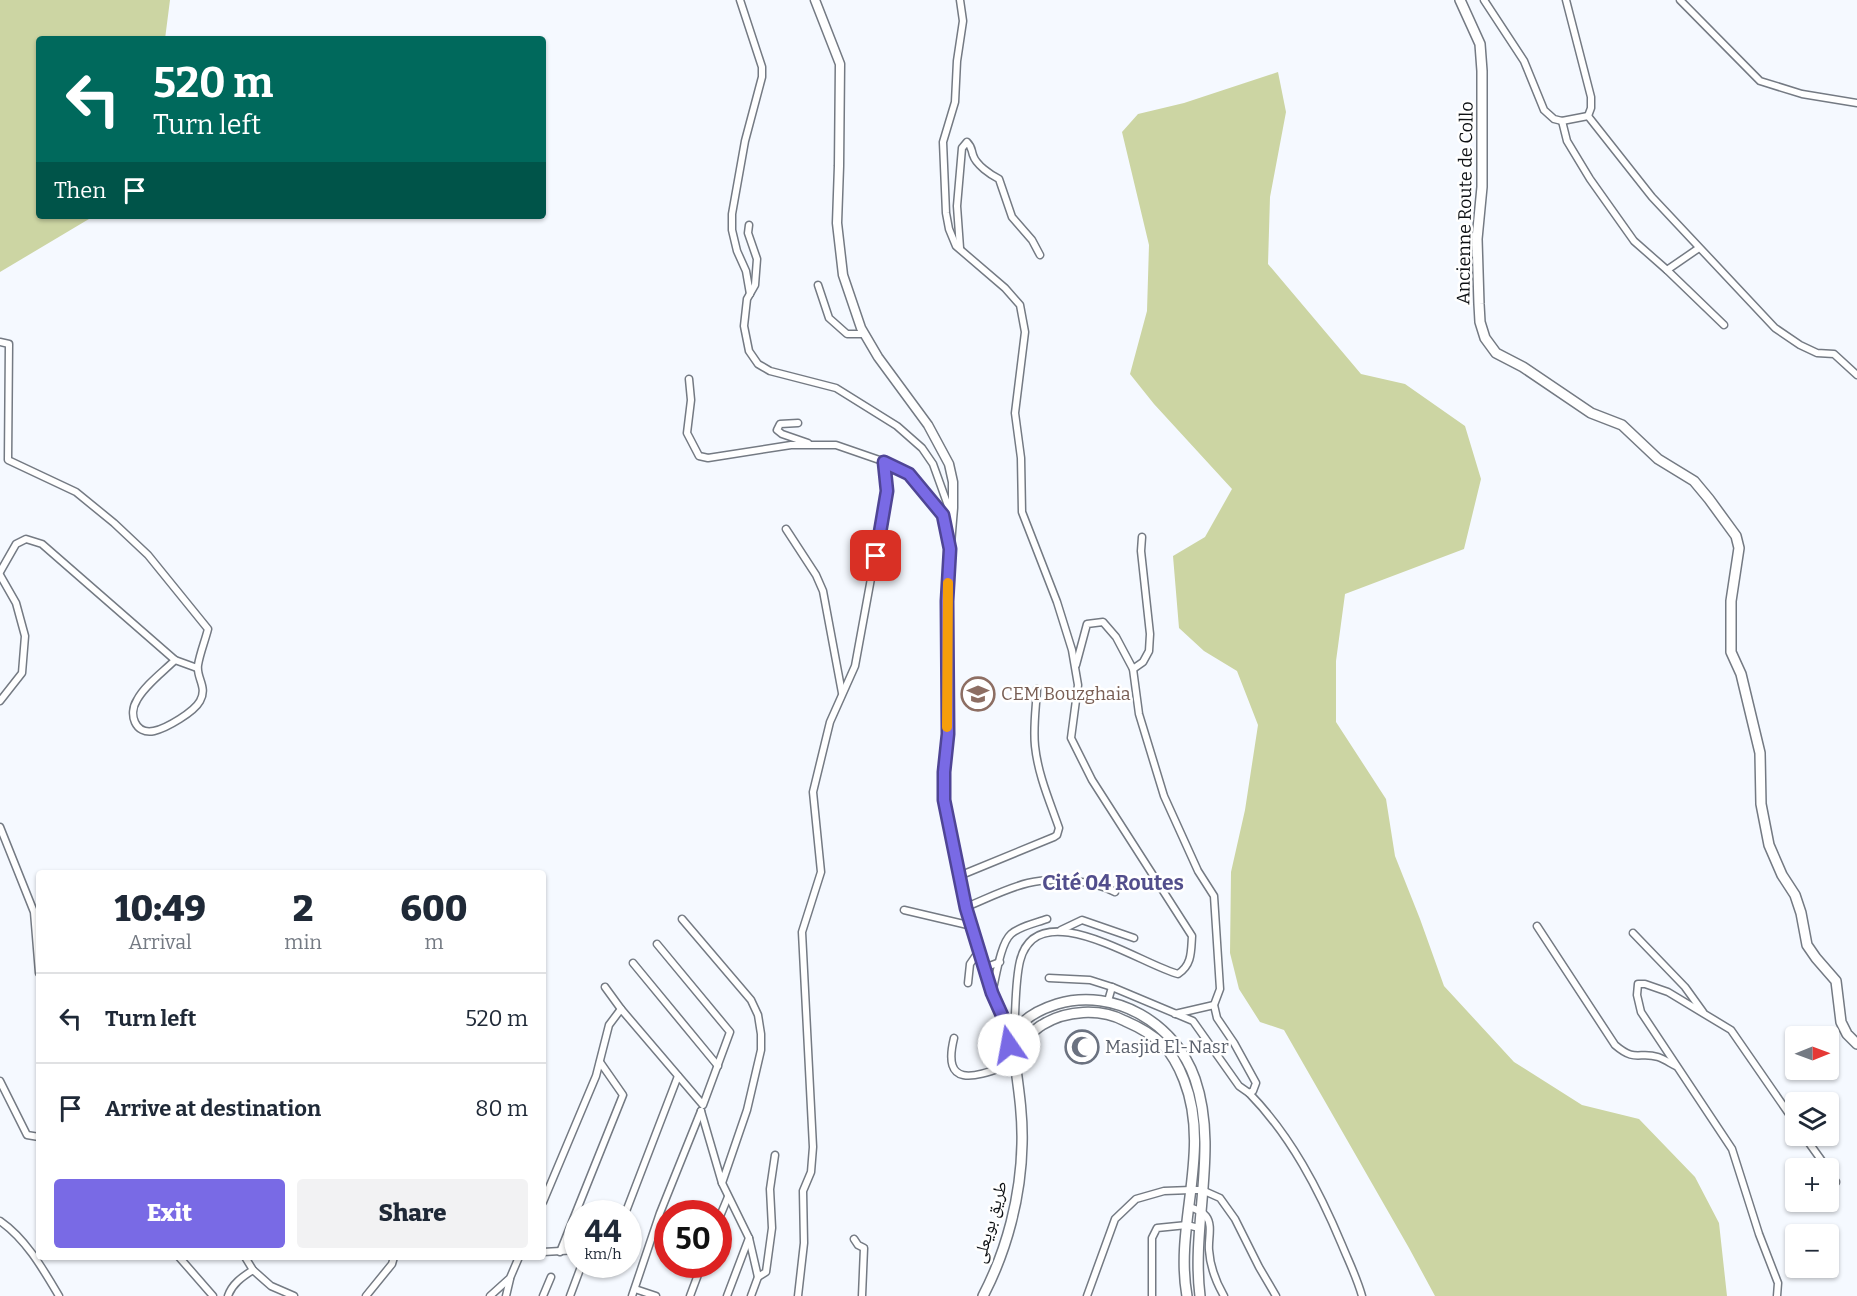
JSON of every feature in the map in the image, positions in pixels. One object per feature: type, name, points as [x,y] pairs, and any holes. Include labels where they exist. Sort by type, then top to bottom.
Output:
[{"type":"main road","name":"Ancienne Route de Collo","points":[[1460,0],[1480,44],[1482,71],[1482,187],[1477,239],[1480,322],[1485,338],[1496,352],[1523,366],[1591,413],[1622,425],[1658,459],[1694,481],[1736,536],[1739,548],[1731,601],[1731,652],[1741,674],[1760,753],[1761,804],[1769,845],[1802,913],[1807,945],[1836,981],[1841,1022],[1857,1044]]},
{"type":"main road","points":[[1187,1296],[1184,1261],[1195,1139],[1191,1102],[1177,1063],[1163,1044],[1147,1031],[1120,1018],[1095,1012],[1056,1018],[1041,1025],[1017,1044],[1009,1045],[1006,1035],[1030,1016],[1050,1006],[1077,1000],[1108,1001],[1138,1013],[1156,1025],[1171,1037],[1187,1061],[1195,1079],[1203,1121],[1204,1160],[1198,1228],[1200,1296]]},
{"type":"main road","points":[[1013,1030],[1021,1034],[1017,1044]]},
{"type":"main road","name":"طريق بويعلى","points":[[983,1296],[997,1266],[1014,1212],[1020,1178],[1022,1127],[1015,1063],[1017,1044]]},
{"type":"street","points":[[740,0],[762,67],[762,77],[745,141],[732,213],[732,230],[737,252],[746,272],[750,294]]},
{"type":"street","points":[[814,0],[840,64],[837,223],[843,275],[851,303],[864,334],[878,357],[928,425],[949,464],[953,482],[947,601],[948,734],[944,800],[966,908],[992,993],[1013,1030]]},
{"type":"street","points":[[1484,0],[1524,61],[1544,110],[1554,119],[1562,121],[1588,117]]},
{"type":"street","points":[[1566,0],[1591,97],[1588,117]]},
{"type":"street","points":[[1680,0],[1760,81],[1802,94],[1857,103]]},
{"type":"street","points":[[960,1],[963,21],[957,60],[955,102],[943,142],[946,213],[956,246],[1005,288],[1020,305],[1024,332],[1015,413],[1021,458],[1022,512],[1057,602],[1076,668],[1078,685],[1071,738],[1092,780],[1192,936],[1191,956],[1186,969],[1178,974],[1164,970],[1131,952],[1080,934],[1060,930]]},
{"type":"street","points":[[1588,117],[1652,197],[1775,328],[1800,345],[1817,353],[1834,354],[1857,375]]},
{"type":"street","points":[[1562,121],[1567,141],[1634,241],[1724,325]]},
{"type":"street","points":[[960,249],[957,206],[962,148],[967,142],[973,148],[973,157],[990,175],[999,179],[1012,217],[1032,240],[1040,255]]},
{"type":"street","points":[[749,225],[748,233],[757,259],[755,285],[747,299],[744,326],[749,351],[758,364],[770,371],[836,387],[897,426],[922,448],[933,464],[953,517]]},
{"type":"street","points":[[1667,270],[1699,248]]},
{"type":"street","points":[[818,285],[829,318],[847,334],[864,334]]},
{"type":"street","points":[[0,342],[9,344],[8,460],[76,492],[114,523],[148,555],[208,629],[197,668],[204,690],[200,702],[170,725],[151,732],[137,727],[133,720],[133,708],[138,697],[176,660]]},
{"type":"street","points":[[689,379],[691,400],[687,433],[699,456],[708,458],[791,445],[836,445],[884,462],[909,474],[943,515],[950,549]]},
{"type":"street","points":[[798,423],[780,424],[777,430],[782,434],[815,445]]},
{"type":"street","points":[[798,1296],[804,1243],[803,1191],[811,1172],[813,1147],[802,932],[821,872],[813,792],[830,722],[855,666],[887,491],[884,462]]},
{"type":"street","points":[[786,529],[824,591],[842,693]]},
{"type":"street","points":[[1133,669],[1143,662],[1149,651],[1150,634],[1141,551],[1142,537]]},
{"type":"street","points":[[0,701],[22,673],[25,636],[16,603],[0,573],[16,544],[26,539],[42,544],[176,660],[197,668]]},
{"type":"street","points":[[1076,668],[1087,624],[1103,622],[1116,637],[1133,669],[1139,714],[1164,796],[1198,871],[1214,896],[1220,989],[1214,1005],[1217,1018],[1234,1042],[1256,1083],[1253,1091],[1249,1093]]},
{"type":"street","points":[[959,876],[1054,837],[1059,832],[1035,748],[1034,723],[1037,689]]},
{"type":"street","points":[[0,827],[34,912],[36,936]]},
{"type":"street","points":[[966,908],[1018,886],[1034,882],[1091,883],[1115,892]]},
{"type":"street","points":[[904,910],[972,926]]},
{"type":"street","points":[[682,919],[751,1000],[758,1016],[761,1034],[760,1050],[747,1110],[722,1183]]},
{"type":"street","points":[[992,993],[1010,936],[1018,930],[1047,919]]},
{"type":"street","points":[[1013,1030],[1020,962],[1023,953],[1034,939],[1082,920],[1134,938]]},
{"type":"street","points":[[1537,926],[1615,1045],[1625,1054],[1656,1056],[1677,1066]]},
{"type":"street","points":[[1633,933],[1685,987],[1705,1015]]},
{"type":"street","points":[[657,945],[730,1032],[669,1200]]},
{"type":"street","points":[[968,983],[970,964],[979,951]]},
{"type":"street","points":[[984,968],[1000,962]]},
{"type":"street","points":[[633,963],[718,1066]]},
{"type":"street","points":[[1049,978],[1090,980],[1193,1021],[1202,1031],[1227,1072],[1270,1115],[1308,1173],[1324,1203],[1358,1281],[1362,1296]]},
{"type":"street","points":[[1777,1296],[1778,1283],[1759,1234],[1732,1149],[1641,1012],[1637,995],[1638,984],[1645,984],[1668,992],[1731,1030],[1785,1108]]},
{"type":"street","points":[[606,987],[621,1009],[702,1108],[722,1183],[749,1238],[758,1277],[751,1296]]},
{"type":"street","points":[[1108,1001],[1112,987]]},
{"type":"street","points":[[1174,1014],[1214,1005]]},
{"type":"street","points":[[546,1195],[596,1076],[609,1025],[621,1009]]},
{"type":"street","points":[[954,1038],[950,1060],[953,1068],[960,1075],[969,1077],[1015,1063]]},
{"type":"street","points":[[560,1252],[623,1095],[600,1062]]},
{"type":"street","points":[[630,1200],[678,1076]]},
{"type":"street","points":[[0,1081],[27,1135],[36,1136]]},
{"type":"street","points":[[758,1277],[766,1272],[772,1228],[770,1189],[776,1155]]},
{"type":"street","points":[[1087,1296],[1115,1219],[1136,1199],[1164,1191],[1202,1190],[1220,1198],[1235,1219],[1276,1296]]},
{"type":"street","points":[[1189,1207],[1200,1210],[1207,1217],[1210,1225],[1209,1251],[1215,1281],[1224,1296]]},
{"type":"street","points":[[0,1221],[30,1251],[59,1296]]},
{"type":"street","points":[[1152,1296],[1152,1238],[1157,1228],[1187,1225],[1198,1228]]},
{"type":"street","points":[[727,1296],[749,1238]]},
{"type":"street","points":[[854,1239],[864,1248],[862,1296]]},
{"type":"street","points":[[632,1296],[654,1240]]},
{"type":"street","points":[[546,1252],[564,1252]]},
{"type":"street","points":[[182,1260],[213,1296]]},
{"type":"street","points":[[247,1260],[253,1270],[271,1286],[294,1296]]},
{"type":"street","points":[[366,1296],[393,1260]]},
{"type":"street","points":[[506,1296],[518,1260]]},
{"type":"street","points":[[228,1296],[230,1289],[253,1270]]},
{"type":"street","points":[[543,1296],[551,1277]]},
{"type":"street","points":[[490,1296],[510,1278]]},
{"type":"street","points":[[570,1296],[577,1278]]},
{"type":"street","points":[[690,1296],[697,1278]]},
{"type":"street","points":[[635,1289],[656,1296]]},
{"type":"green space","points":[[0,0],[170,0],[165,36],[36,36],[36,219],[89,219],[0,272]]},
{"type":"green space","points":[[1278,72],[1286,112],[1270,197],[1268,264],[1361,374],[1405,384],[1465,426],[1481,479],[1464,549],[1345,594],[1336,661],[1336,722],[1386,799],[1395,856],[1444,986],[1514,1062],[1582,1105],[1639,1119],[1695,1177],[1719,1223],[1727,1296],[1435,1296],[1284,1030],[1260,1022],[1239,989],[1230,953],[1231,872],[1245,810],[1258,725],[1237,671],[1204,651],[1179,628],[1173,556],[1205,537],[1232,489],[1154,404],[1130,374],[1147,311],[1149,245],[1122,132],[1138,114],[1184,103]]},
{"type":"slow traffic","points":[[947,727],[948,583]]},
{"type":"place","name":"CEM Bouzghaia","points":[[978,694]]},
{"type":"place","name":"Masjid El-Nasr","points":[[1082,1047]]},
{"type":"district","name":"Cité 04 Routes","points":[[1113,883]]},
{"type":"route","points":[[876,556],[887,491],[884,462],[909,474],[943,515],[950,549],[947,601],[948,734],[944,800],[966,908],[992,993],[1009,1031],[1005,1038],[1009,1045]]}]
